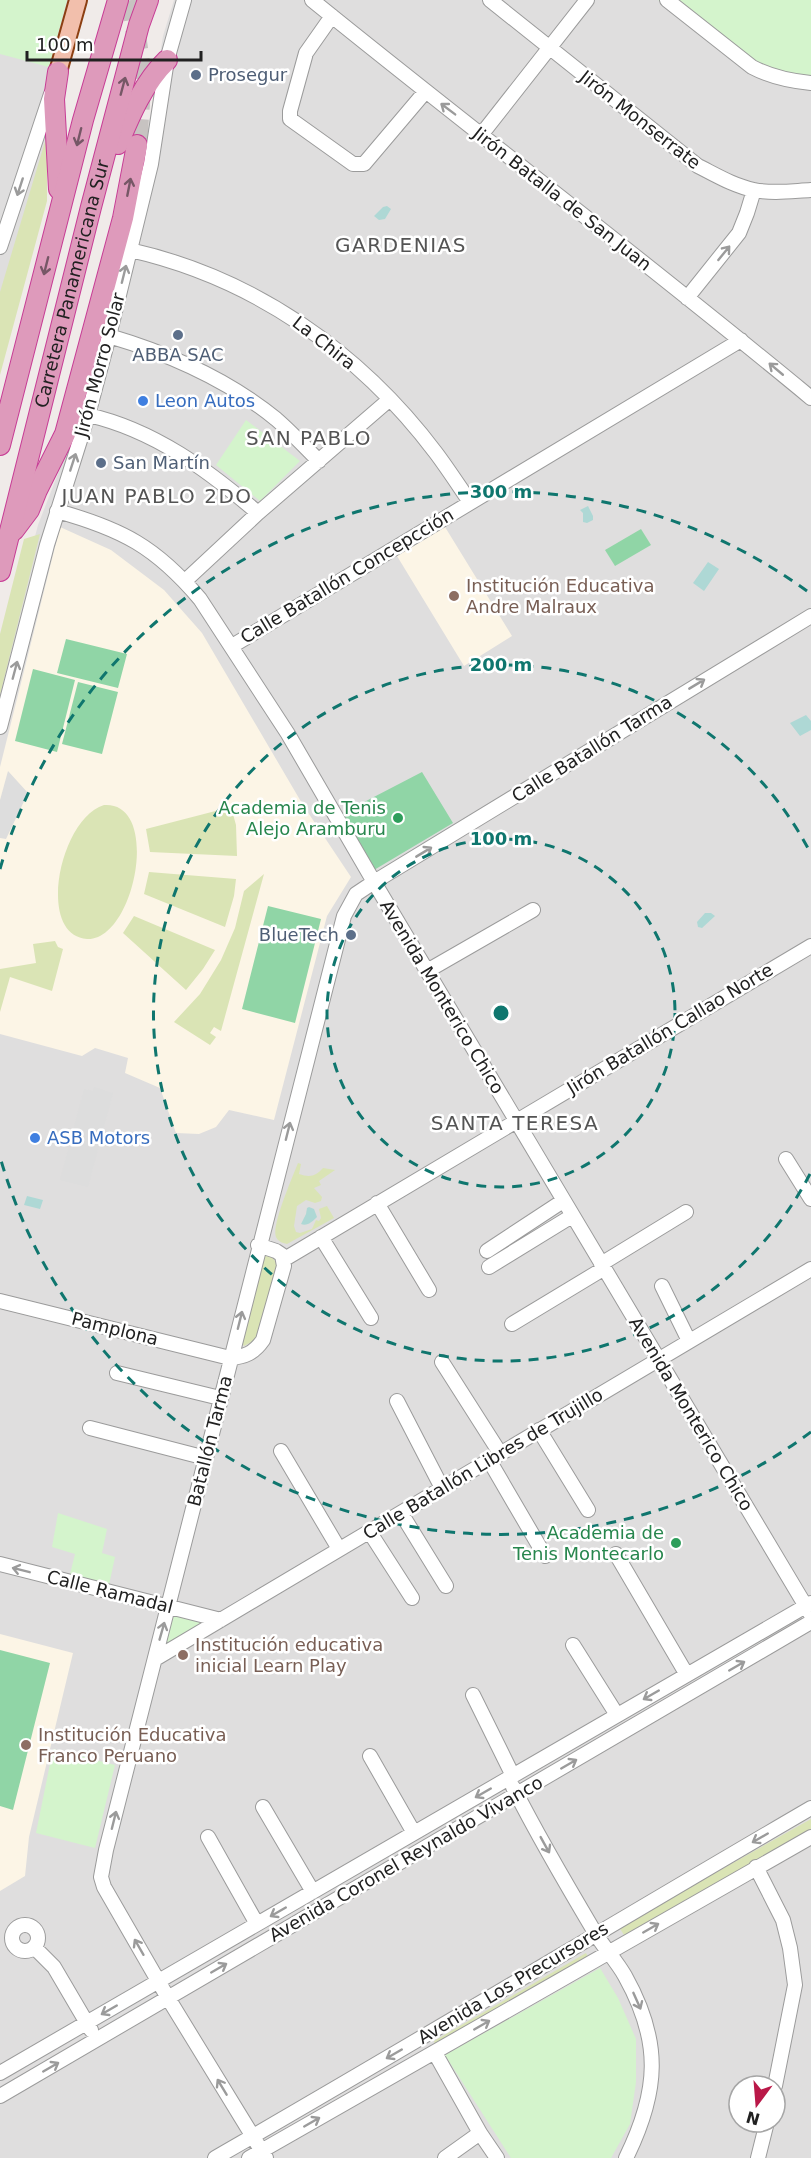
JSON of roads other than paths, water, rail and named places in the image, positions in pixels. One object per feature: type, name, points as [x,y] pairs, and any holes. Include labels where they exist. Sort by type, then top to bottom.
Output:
[{"type":"highway","name":"Carretera Panamericana Sur","points":[[0,445],[96,72],[118,0]]},
{"type":"highway","name":"Carretera Panamericana Sur","points":[[0,571],[91,207],[139,25],[148,0]]},
{"type":"highway","points":[[91,207],[130,116],[156,70],[167,60]]},
{"type":"highway","points":[[58,72],[54,99],[60,210]]},
{"type":"highway","points":[[9,537],[29,510],[65,434],[123,218],[137,145]]},
{"type":"main road","points":[[58,72],[78,0]]},
{"type":"street","name":"Jirón Morro Solar","points":[[0,727],[57,511],[88,415],[109,336],[151,164],[167,60],[184,0]]},
{"type":"street","name":"Jirón Batalla de San Juan","points":[[312,0],[811,398]]},
{"type":"street","name":"Jirón Monserrate","points":[[490,0],[698,166],[729,182],[754,190],[768,192],[811,190]]},
{"type":"street","points":[[481,135],[587,0]]},
{"type":"street","points":[[667,0],[752,67],[782,79],[811,83]]},
{"type":"street","points":[[332,16],[306,53],[290,119],[358,166],[364,164],[425,92]]},
{"type":"street","points":[[0,247],[58,72]]},
{"type":"street","points":[[687,298],[739,232],[754,190]]},
{"type":"street","name":"La Chira","points":[[130,250],[205,272],[252,294],[295,319],[327,342],[390,399],[437,454],[470,502]]},
{"type":"street","points":[[109,336],[164,354],[200,369],[249,398],[278,420],[319,461]]},
{"type":"street","name":"Calle Batallón Concepcción","points":[[232,646],[741,340]]},
{"type":"street","points":[[185,581],[258,513],[390,399]]},
{"type":"street","points":[[88,415],[141,433],[183,455],[224,483],[258,513]]},
{"type":"street","name":"Avenida Monterico Chico","points":[[57,511],[97,522],[122,533],[163,560],[200,599],[288,734],[563,1201],[810,1608]]},
{"type":"street","name":"Calle Batallón Tarma","points":[[374,882],[811,616]]},
{"type":"street","name":"Batallón Tarma","points":[[252,2137],[168,1998],[104,1887],[101,1877],[258,1245],[344,916],[356,894],[374,882]]},
{"type":"street","points":[[427,971],[533,910]]},
{"type":"street","name":"Jirón Batallón Callao Norte","points":[[283,1260],[811,946]]},
{"type":"street","points":[[786,1159],[811,1199]]},
{"type":"street","points":[[487,1251],[563,1201]]},
{"type":"street","points":[[377,1203],[429,1290]]},
{"type":"street","points":[[512,1324],[686,1212]]},
{"type":"street","points":[[489,1267],[572,1216]]},
{"type":"street","points":[[321,1237],[371,1318]]},
{"type":"street","points":[[230,1358],[250,1354],[263,1340],[284,1266],[282,1255],[258,1245]]},
{"type":"street","name":"Calle Batallón Libres de Trujillo","points":[[154,1659],[811,1269]]},
{"type":"street","points":[[662,1286],[689,1341]]},
{"type":"street","name":"Pamplona","points":[[0,1301],[230,1358]]},
{"type":"street","points":[[442,1362],[495,1457],[545,1556]]},
{"type":"street","points":[[117,1373],[220,1398]]},
{"type":"street","points":[[397,1401],[442,1488]]},
{"type":"street","points":[[90,1428],[206,1458]]},
{"type":"street","points":[[539,1430],[588,1510]]},
{"type":"street","points":[[281,1451],[339,1549]]},
{"type":"street","points":[[401,1513],[446,1586]]},
{"type":"street","points":[[369,1532],[412,1598]]},
{"type":"street","points":[[616,1554],[687,1675]]},
{"type":"street","name":"Calle Ramadal","points":[[0,1564],[221,1620]]},
{"type":"street","name":"Avenida Coronel Reynaldo Vivanco","points":[[0,2073],[617,1715],[810,1608]]},
{"type":"street","name":"Avenida Coronel Reynaldo Vivanco","points":[[0,2096],[811,1622]]},
{"type":"street","points":[[573,1645],[617,1715]]},
{"type":"street","points":[[473,1695],[516,1794],[595,1933],[624,1974],[646,2023],[652,2052],[651,2090],[638,2134],[626,2158]]},
{"type":"street","points":[[370,1756],[414,1833]]},
{"type":"street","points":[[263,1808],[313,1892]]},
{"type":"street","name":"Avenida Los Precursores","points":[[215,2158],[811,1808]]},
{"type":"street","points":[[208,1837],[257,1924]]},
{"type":"street","name":"Avenida Los Precursores","points":[[249,2158],[264,2155],[435,2052],[811,1837]]},
{"type":"street","points":[[756,1867],[783,1920],[795,1984],[777,2074]]},
{"type":"street","points":[[336,1878],[345,1894]]},
{"type":"street","points":[[34,1947],[54,1967],[97,2040]]},
{"type":"street","points":[[435,2052],[480,2133],[497,2158]]},
{"type":"street","points":[[445,2158],[480,2133]]},
{"type":"street","points":[[758,2158],[764,2134]]},
{"type":"street","points":[[252,2137],[264,2155]]},
{"type":"water","points":[[387,206],[391,209],[385,219],[379,220],[374,216],[383,207]]},
{"type":"water","points":[[588,506],[593,520],[587,523],[583,522],[583,513],[580,510]]},
{"type":"water","points":[[708,562],[719,569],[704,591],[693,583]]},
{"type":"water","points":[[806,715],[811,721],[811,730],[800,736],[790,723]]},
{"type":"water","points":[[705,913],[715,916],[702,928],[698,927],[697,922]]},
{"type":"water","points":[[27,1196],[43,1200],[40,1209],[24,1205]]},
{"type":"water","points":[[309,1207],[314,1209],[317,1217],[312,1222],[303,1225],[301,1224]]},
{"type":"tunnel","points":[[131,0],[142,76],[137,145]]},
{"type":"place","name":"Prosegur","points":[[196,75]]},
{"type":"place","name":"ABBA SAC","points":[[178,335]]},
{"type":"place","name":"Leon Autos","points":[[143,401]]},
{"type":"place","name":"San Martín","points":[[101,463]]},
{"type":"place","name":"Institución Educativa Andre Malraux","points":[[454,596]]},
{"type":"place","name":"Academia de Tenis Alejo Aramburu","points":[[398,818]]},
{"type":"place","name":"BlueTech","points":[[351,935]]},
{"type":"place","name":"ASB Motors","points":[[35,1138]]},
{"type":"place","name":"Academia de Tenis Montecarlo","points":[[676,1543]]},
{"type":"place","name":"Institución educativa inicial Learn Play","points":[[183,1655]]},
{"type":"place","name":"Institución Educativa Franco Peruano","points":[[26,1745]]},
{"type":"district","name":"GARDENIAS","points":[[401,245]]},
{"type":"district","name":"SAN PABLO","points":[[309,438]]},
{"type":"district","name":"JUAN PABLO 2DO","points":[[157,496]]},
{"type":"district","name":"SANTA TERESA","points":[[515,1123]]}]
